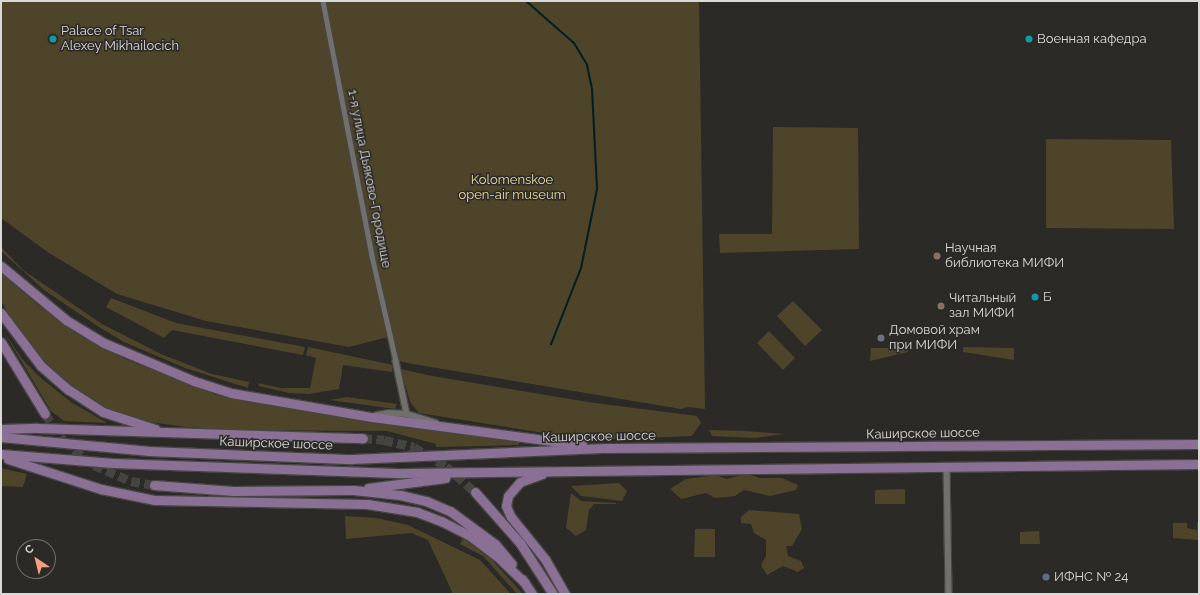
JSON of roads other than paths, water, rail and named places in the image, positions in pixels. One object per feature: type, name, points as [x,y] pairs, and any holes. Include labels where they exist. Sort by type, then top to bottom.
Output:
[{"type":"main road","points":[[1,266],[66,320],[104,342],[150,363],[231,393],[372,417],[607,448]]},
{"type":"main road","points":[[1,313],[41,366],[69,390],[103,412],[168,433]]},
{"type":"main road","points":[[1,342],[45,414]]},
{"type":"main road","name":"Каширское шоссе","points":[[1,429],[37,428],[363,438]]},
{"type":"main road","name":"Каширское шоссе","points":[[1,437],[149,451],[352,459],[607,448],[1199,444]]},
{"type":"main road","points":[[1,455],[101,489],[154,500],[367,504],[417,512],[451,525],[470,536],[500,559],[525,583]]},
{"type":"main road","name":"Каширское шоссе","points":[[1,455],[233,468],[480,473],[1199,464]]},
{"type":"main road","points":[[557,471],[520,482],[508,496],[506,506],[511,517],[545,559],[565,594]]},
{"type":"main road","points":[[353,490],[480,473]]},
{"type":"main road","points":[[154,485],[233,491],[353,490],[400,495],[426,501],[450,511],[495,544],[532,594]]},
{"type":"main road","points":[[475,492],[520,543],[553,594]]},
{"type":"street","name":"1-я улица Дьяково-Городище","points":[[323,1],[372,256],[396,361]]},
{"type":"street","points":[[396,361],[407,414]]},
{"type":"street","points":[[372,417],[389,413],[407,414],[429,419],[444,427]]},
{"type":"street","points":[[947,466],[949,594]]},
{"type":"waterway","points":[[526,1],[574,43],[587,65],[592,89],[597,189],[581,268],[551,344]]},
{"type":"tunnel","points":[[45,414],[64,441],[94,465],[131,481],[154,485]]},
{"type":"tunnel","points":[[363,438],[384,440],[414,447],[446,466],[475,492]]},
{"type":"place","name":"Palace of Tsar Alexey Mikhailocich","points":[[53,39]]},
{"type":"place","name":"Военная кафедра","points":[[1029,39]]},
{"type":"place","name":"Научная библиотека МИФИ","points":[[937,256]]},
{"type":"place","name":"Б","points":[[1035,297]]},
{"type":"place","name":"Читальный зал МИФИ","points":[[941,306]]},
{"type":"place","name":"Домовой храм при МИФИ","points":[[881,338]]},
{"type":"place","name":"ИФНС № 24","points":[[1046,577]]},
{"type":"park label","name":"Kolomenskoe open-air museum","points":[[512,188]]}]
